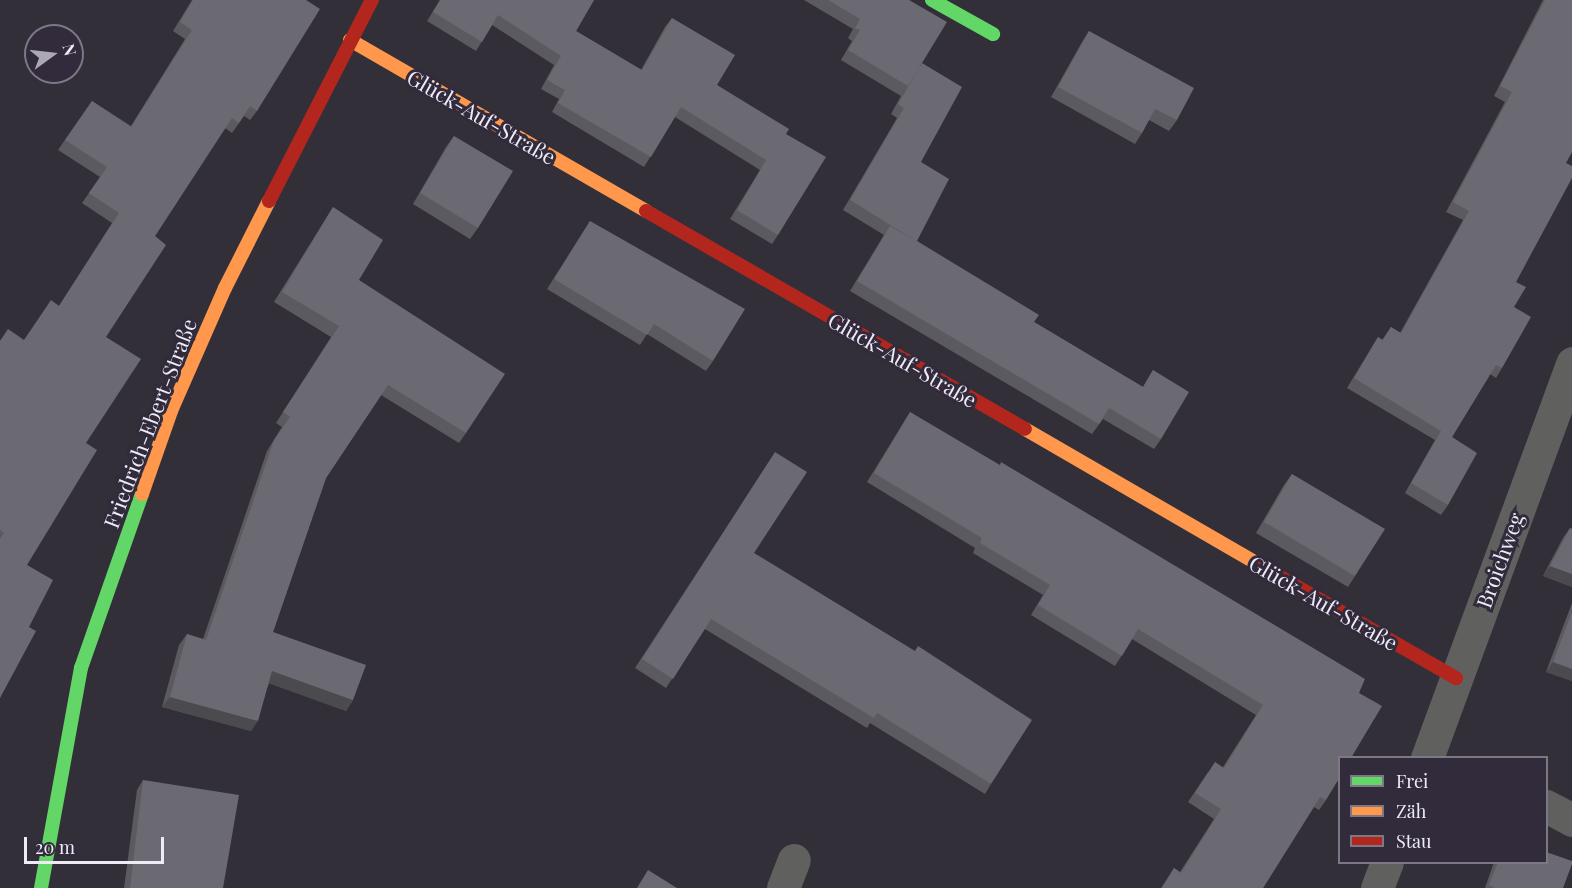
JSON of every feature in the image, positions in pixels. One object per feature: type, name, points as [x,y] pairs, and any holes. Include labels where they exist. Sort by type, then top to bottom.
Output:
[{"type":"street","name":"Friedrich-Ebert-Straße","points":[[41,888],[81,668],[171,411],[225,288],[372,0]]},
{"type":"street","points":[[932,0],[993,34]]},
{"type":"street","name":"Glück-Auf-Straße","points":[[350,40],[1456,678]]},
{"type":"street","name":"Broichweg","points":[[1438,753],[1456,678],[1572,363]]},
{"type":"street","points":[[1548,807],[1572,820]]},
{"type":"street","points":[[1377,888],[1386,864]]},
{"type":"building","points":[[193,0],[306,0],[320,9],[257,111],[250,106],[239,123],[232,118],[155,236],[166,245],[106,337],[141,359],[86,443],[97,450],[27,565],[53,580],[29,627],[36,631],[0,698],[0,539],[4,533],[0,530],[0,341],[8,329],[24,340],[51,300],[59,306],[119,213],[89,193],[107,167],[65,140],[92,101],[131,127],[192,30],[180,22]]},
{"type":"building","points":[[440,0],[594,0],[576,31],[642,70],[672,18],[735,55],[717,85],[789,129],[786,134],[826,157],[778,235],[737,210],[766,160],[681,107],[651,157],[558,103],[565,90],[547,80],[561,56],[498,15],[482,42],[433,12]]},
{"type":"building","points":[[828,0],[909,0],[947,22],[908,86],[848,50],[860,30],[855,28],[860,19]]},
{"type":"building","points":[[1545,0],[1572,0],[1572,152],[1566,163],[1572,166],[1572,178],[1516,282],[1526,287],[1514,307],[1531,317],[1502,368],[1496,365],[1452,437],[1477,453],[1448,505],[1411,483],[1441,431],[1354,378],[1378,337],[1383,340],[1391,327],[1401,333],[1469,211],[1453,202],[1512,92],[1500,86]]},
{"type":"building","points":[[1089,31],[1194,88],[1177,120],[1155,109],[1142,133],[1058,87]]},
{"type":"building","points":[[922,63],[962,87],[921,162],[949,179],[917,241],[1039,315],[1034,322],[1143,387],[1153,370],[1189,392],[1161,439],[1109,408],[1099,424],[857,281],[890,226],[913,239],[850,200],[904,108],[898,104]]},
{"type":"building","points":[[454,136],[513,171],[478,228],[420,193]]},
{"type":"building","points":[[333,207],[383,240],[359,280],[505,374],[466,433],[388,385],[326,478],[273,632],[366,665],[353,700],[272,671],[258,721],[170,697],[187,634],[206,640],[274,440],[290,417],[283,412],[339,326],[282,292]]},
{"type":"building","points":[[590,221],[745,309],[713,361],[654,324],[647,335],[554,279]]},
{"type":"building","points":[[910,412],[1000,465],[1001,462],[1365,679],[1359,693],[1382,706],[1352,756],[1338,756],[1338,780],[1326,800],[1320,797],[1263,888],[1162,888],[1174,868],[1181,873],[1221,809],[1195,793],[1215,762],[1224,768],[1263,705],[1138,629],[1122,656],[1038,605],[1050,585],[980,543],[982,538],[874,473]]},
{"type":"building","points":[[775,452],[807,472],[754,553],[915,651],[918,646],[1032,720],[991,784],[877,713],[874,718],[711,619],[673,679],[642,659]]},
{"type":"building","points":[[1292,474],[1385,529],[1355,576],[1264,522]]},
{"type":"building","points":[[1570,528],[1572,529],[1572,574],[1550,566]]},
{"type":"building","points":[[1572,612],[1572,669],[1553,662]]},
{"type":"building","points":[[143,780],[239,795],[223,888],[130,888]]},
{"type":"building","points":[[1548,853],[1572,861],[1563,888],[1493,888],[1489,885],[1497,864],[1548,864]]},
{"type":"building","points":[[648,870],[677,888],[637,888]]},
{"type":"traffic: fast","points":[[932,0],[993,34]]},
{"type":"traffic: fast","points":[[41,888],[81,668],[142,494]]},
{"type":"traffic: slow","points":[[350,40],[646,211]]},
{"type":"traffic: slow","points":[[142,494],[171,411],[225,288],[269,201]]},
{"type":"traffic: slow","points":[[1025,429],[1261,566]]},
{"type":"traffic: jam","points":[[269,201],[372,0]]},
{"type":"traffic: jam","points":[[646,211],[1025,429]]},
{"type":"traffic: jam","points":[[1261,566],[1456,678]]}]
